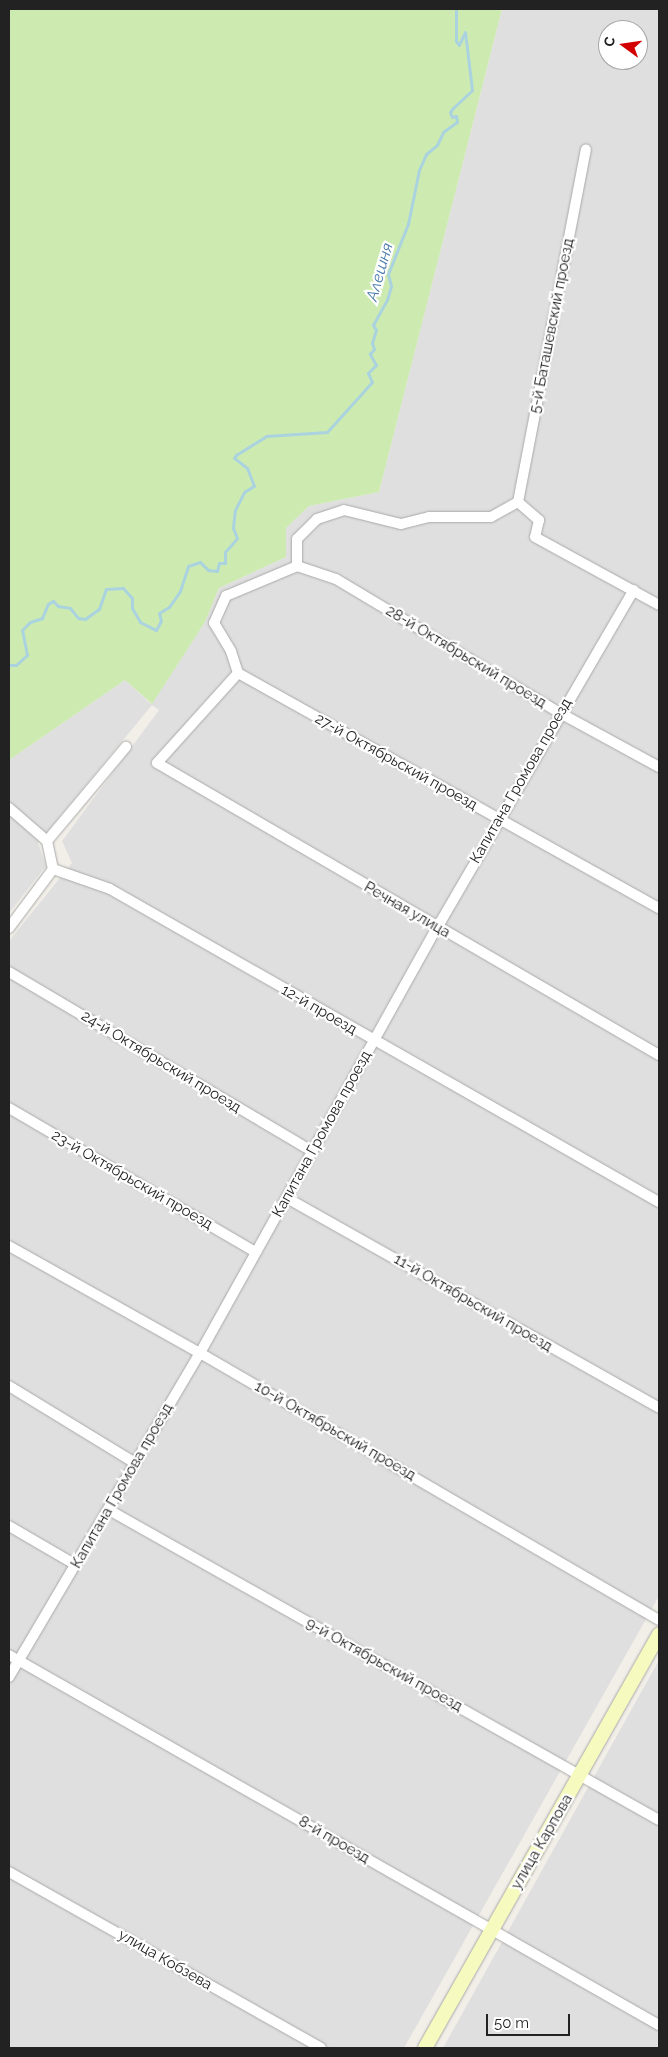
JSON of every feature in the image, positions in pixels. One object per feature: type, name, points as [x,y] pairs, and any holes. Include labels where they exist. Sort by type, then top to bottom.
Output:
[{"type":"main road","name":"улица Карпова","points":[[425,2048],[659,1635]]},
{"type":"street","name":"5-й Баташевский проезд","points":[[518,502],[586,149]]},
{"type":"street","points":[[238,674],[231,651],[214,623],[226,596],[297,566],[297,539],[317,519],[344,510],[401,524],[430,516],[491,517],[518,502],[539,520],[536,537],[659,605]]},
{"type":"street","name":"28-й Октябрьский проезд","points":[[297,566],[336,579],[560,714],[659,767]]},
{"type":"street","name":"Капитана Громова проезд","points":[[9,1677],[13,1658],[76,1565],[109,1510],[200,1353],[498,819],[634,590]]},
{"type":"street","name":"Речная улица","points":[[238,674],[157,763],[437,928],[659,1055]]},
{"type":"street","name":"27-й Октябрьский проезд","points":[[238,674],[659,908]]},
{"type":"street","points":[[47,841],[126,747]]},
{"type":"street","points":[[9,808],[47,841],[53,869],[9,928]]},
{"type":"street","name":"12-й проезд","points":[[53,869],[110,889],[659,1202]]},
{"type":"street","name":"24-й Октябрьский проезд","points":[[9,972],[312,1152]]},
{"type":"street","name":"23-й Октябрьский проезд","points":[[9,1108],[255,1252]]},
{"type":"street","name":"11-й Октябрьский проезд","points":[[287,1198],[659,1408]]},
{"type":"street","name":"10-й Октябрьский проезд","points":[[9,1246],[200,1353],[659,1620]]},
{"type":"street","points":[[9,1386],[135,1463]]},
{"type":"street","name":"9-й Октябрьский проезд","points":[[109,1510],[659,1820]]},
{"type":"street","points":[[9,1526],[76,1565]]},
{"type":"street","name":"8-й проезд","points":[[13,1658],[659,2025]]},
{"type":"street","name":"улица Кобзева","points":[[9,1872],[321,2048]]},
{"type":"shaded area","points":[[502,9],[659,9],[659,1596],[404,2048],[9,2048],[9,941],[72,863],[62,841],[159,710],[152,705],[38,843],[46,866],[9,913],[9,760],[125,680],[151,704],[205,622],[219,588],[286,557],[286,528],[309,506],[379,492]]},
{"type":"shaded area","points":[[659,1660],[659,2048],[443,2048]]},
{"type":"green space","points":[[9,9],[502,9],[379,492],[309,506],[286,528],[286,557],[219,588],[205,622],[152,704],[125,680],[9,760]]},
{"type":"waterway","name":"Алешня","points":[[9,665],[16,665],[27,655],[22,630],[30,622],[42,618],[48,604],[53,601],[58,606],[70,608],[78,618],[85,619],[99,609],[106,589],[123,588],[132,598],[132,608],[140,622],[156,630],[161,621],[159,613],[169,607],[180,591],[188,566],[200,562],[208,570],[217,571],[219,563],[225,563],[225,552],[237,538],[233,528],[235,510],[244,492],[254,486],[247,468],[234,458],[236,455],[266,436],[327,432],[372,382],[368,373],[376,365],[370,354],[374,349],[372,343],[376,330],[373,325],[387,300],[391,286],[388,274],[408,224],[419,170],[426,154],[437,145],[443,132],[457,122],[456,116],[452,117],[450,112],[472,90],[465,32],[459,45],[456,41],[456,9]]}]
